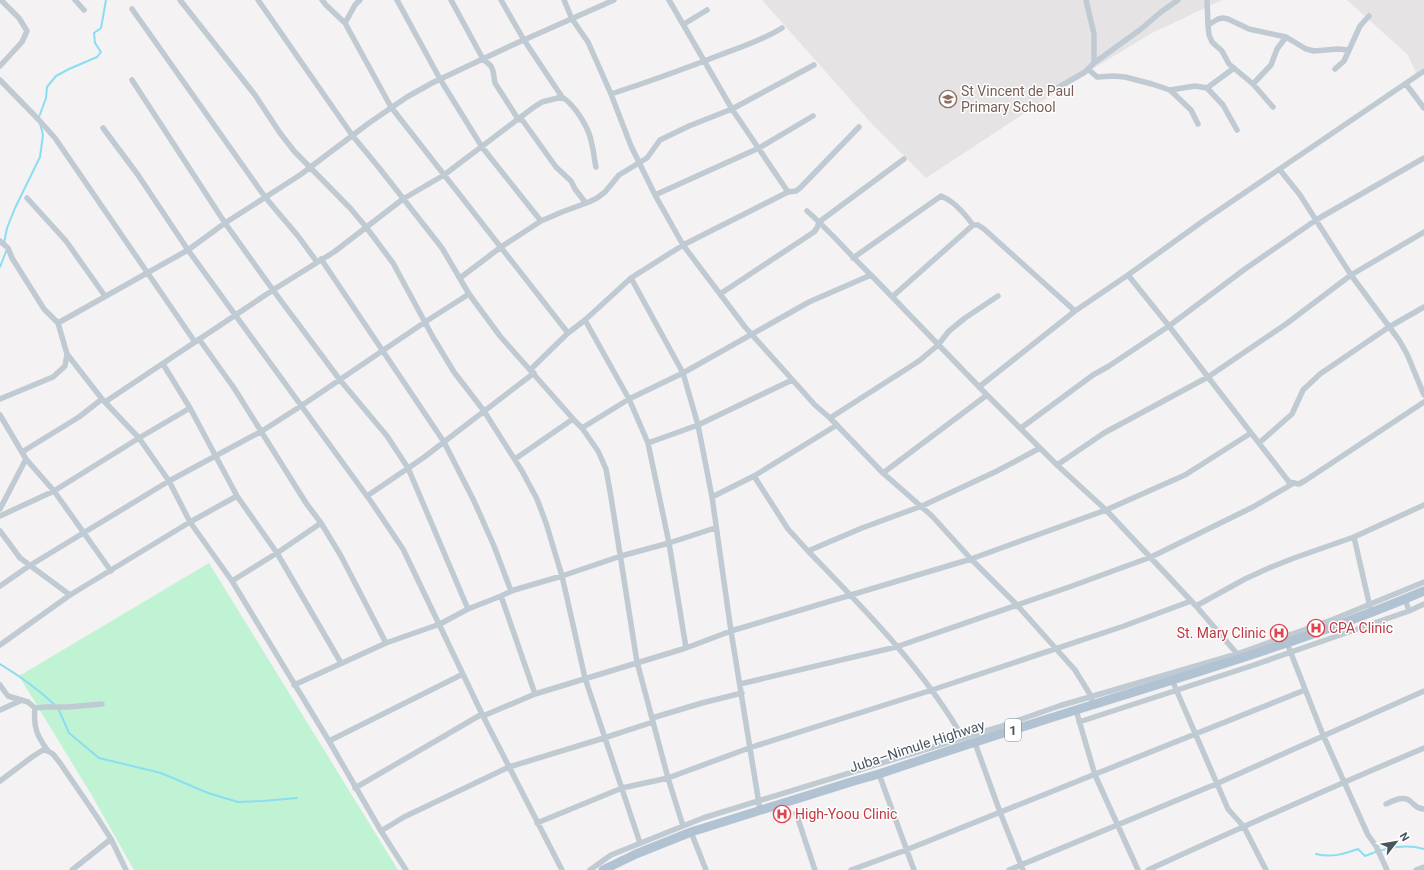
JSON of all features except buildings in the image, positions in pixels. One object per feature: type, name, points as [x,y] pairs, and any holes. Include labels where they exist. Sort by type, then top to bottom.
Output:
[{"type":"main road","name":"Juba–Nimule Highway","points":[[603,870],[613,868],[636,854],[691,832],[879,774],[1076,710],[1092,700],[1172,680],[1240,656],[1287,643],[1370,608],[1405,599],[1424,591]]},
{"type":"street","points":[[0,66],[22,42],[28,31],[19,18],[1,0]]},
{"type":"street","points":[[75,0],[84,10]]},
{"type":"street","points":[[180,0],[255,95],[284,139],[366,227],[393,263],[454,372],[484,411],[515,459],[537,499],[562,576],[585,678],[640,843]]},
{"type":"street","points":[[258,0],[352,135],[442,248],[469,294],[500,336],[582,428],[598,451],[606,469],[612,497],[638,662],[652,720],[683,826]]},
{"type":"street","points":[[322,0],[345,23],[391,107],[568,333]]},
{"type":"street","points":[[345,23],[355,5],[360,0]]},
{"type":"street","points":[[397,0],[440,79],[482,147],[541,221]]},
{"type":"street","points":[[451,0],[483,59],[491,66],[495,83],[518,119],[523,121],[556,167],[571,181],[585,202]]},
{"type":"street","points":[[501,0],[524,40],[562,97],[571,103],[577,111],[586,127],[592,144],[596,167]]},
{"type":"street","points":[[564,0],[572,19],[588,42],[639,163],[683,245],[752,335],[792,380],[883,473],[922,506],[971,559],[1017,605],[1075,670],[1092,700]]},
{"type":"street","points":[[58,323],[188,250],[226,223],[300,175],[352,135],[407,97],[440,79],[614,0]]},
{"type":"street","points":[[670,0],[732,109],[788,192]]},
{"type":"street","points":[[1086,0],[1094,34],[1094,63]]},
{"type":"street","points":[[1054,90],[1088,69],[1141,29],[1160,12],[1178,0]]},
{"type":"street","points":[[1207,0],[1209,35],[1212,42],[1222,51],[1229,64],[1253,84],[1273,107]]},
{"type":"street","points":[[132,9],[265,197],[319,261],[444,442],[474,501],[494,546],[511,591]]},
{"type":"street","points":[[684,24],[707,10]]},
{"type":"street","points":[[1335,69],[1344,61],[1360,26],[1369,16]]},
{"type":"street","points":[[1208,25],[1223,18],[1249,29],[1286,38],[1306,50],[1348,50]]},
{"type":"street","points":[[611,94],[650,82],[705,61],[769,36],[782,28]]},
{"type":"street","points":[[1253,84],[1271,65],[1277,49],[1286,38]]},
{"type":"street","points":[[460,278],[541,221],[597,198],[605,192],[619,175],[647,158],[660,140],[689,126],[732,109],[814,64]]},
{"type":"street","points":[[1208,88],[1234,68]]},
{"type":"street","points":[[1088,69],[1097,77],[1125,77],[1170,90],[1191,110],[1198,124]]},
{"type":"street","points":[[978,386],[1074,311],[1128,275],[1203,221],[1424,71]]},
{"type":"street","points":[[0,80],[55,138],[147,273],[234,388],[341,556],[386,643]]},
{"type":"street","points":[[132,80],[226,223],[273,290],[340,380],[387,436],[408,468],[468,608]]},
{"type":"street","points":[[1406,84],[1424,108]]},
{"type":"street","points":[[1170,90],[1195,86],[1208,88],[1223,105],[1237,130]]},
{"type":"street","points":[[22,452],[45,440],[104,400],[163,364],[273,290],[334,252],[403,199],[444,175],[542,102],[562,97]]},
{"type":"street","points":[[655,195],[759,148],[813,116]]},
{"type":"street","points":[[367,496],[444,442],[484,411],[532,371],[568,333],[585,320],[631,278],[683,245],[788,192],[796,191],[859,127]]},
{"type":"street","points":[[103,128],[138,175],[188,250],[367,496],[403,549],[482,715],[562,870]]},
{"type":"street","points":[[1021,428],[1093,375],[1169,326],[1245,269],[1316,220],[1424,158]]},
{"type":"street","points":[[720,294],[814,232],[819,222],[904,159]]},
{"type":"street","points":[[1280,170],[1300,195],[1352,275],[1407,354],[1424,395]]},
{"type":"street","points":[[853,258],[941,196],[954,205],[973,225],[978,225],[984,229],[1074,311]]},
{"type":"street","points":[[27,198],[66,241],[105,296]]},
{"type":"street","points":[[807,211],[978,386],[1057,465],[1106,510],[1196,606],[1240,656]]},
{"type":"street","points":[[892,297],[973,225]]},
{"type":"street","points":[[1057,465],[1104,433],[1208,378],[1286,324],[1352,275],[1424,232]]},
{"type":"street","points":[[0,241],[8,248],[12,258],[41,304],[58,323],[67,354],[104,400],[139,438],[168,481],[190,522],[232,581],[329,741],[381,832],[406,870]]},
{"type":"street","points":[[582,428],[629,398],[683,373],[809,302],[871,275]]},
{"type":"street","points":[[1128,275],[1289,482],[1299,484],[1306,480],[1424,402]]},
{"type":"street","points":[[631,278],[683,373],[698,425],[712,497],[715,528],[760,810]]},
{"type":"street","points":[[0,586],[29,566],[168,481],[262,431],[469,294]]},
{"type":"street","points":[[830,418],[919,361],[938,345],[964,318],[998,296]]},
{"type":"street","points":[[1259,443],[1292,414],[1303,390],[1320,374],[1389,327],[1424,306]]},
{"type":"street","points":[[585,320],[629,398],[648,443],[669,543],[686,648]]},
{"type":"street","points":[[0,399],[53,377],[65,366],[67,354]]},
{"type":"street","points":[[163,364],[190,408],[237,496],[277,553],[341,663]]},
{"type":"street","points":[[648,443],[698,425],[792,380]]},
{"type":"street","points":[[883,473],[987,395]]},
{"type":"street","points":[[0,516],[54,491],[190,408]]},
{"type":"street","points":[[0,415],[26,459],[54,491],[111,571]]},
{"type":"street","points":[[515,459],[573,419]]},
{"type":"street","points":[[712,497],[754,476],[837,426]]},
{"type":"street","points":[[355,788],[482,715],[535,694],[686,648],[731,632],[850,595],[971,559],[1106,510],[1185,476],[1251,433]]},
{"type":"street","points":[[808,551],[862,528],[922,506],[997,471],[1040,448]]},
{"type":"street","points":[[0,509],[26,459]]},
{"type":"street","points":[[754,476],[788,528],[850,595],[932,690],[963,738]]},
{"type":"street","points":[[740,684],[896,647],[1151,557],[1253,507],[1294,483]]},
{"type":"street","points":[[0,645],[70,595],[190,522],[237,496]]},
{"type":"street","points":[[1196,606],[1245,579],[1269,568],[1354,537],[1424,504]]},
{"type":"street","points":[[232,581],[321,523]]},
{"type":"street","points":[[294,685],[386,643],[440,624],[468,608],[511,591],[715,528]]},
{"type":"street","points":[[0,531],[14,552],[29,566],[70,595]]},
{"type":"street","points":[[1354,537],[1370,608]]},
{"type":"street","points":[[590,870],[611,855],[683,826],[758,800],[1240,656],[1334,619],[1370,608],[1424,582]]},
{"type":"street","points":[[501,596],[535,694]]},
{"type":"street","points":[[1405,599],[1409,611]]},
{"type":"street","points":[[537,823],[622,788],[668,778],[749,748],[932,690],[1191,602]]},
{"type":"street","points":[[1079,722],[1221,676],[1409,611],[1424,604]]},
{"type":"street","points":[[1287,643],[1305,690],[1368,835],[1376,846],[1387,870]]},
{"type":"street","points":[[329,741],[463,674]]},
{"type":"street","points":[[1172,680],[1175,690],[1228,809],[1244,826],[1266,870]]},
{"type":"street","points":[[0,686],[8,696],[28,702],[35,708],[102,704]]},
{"type":"street","points":[[851,870],[906,850],[1305,690]]},
{"type":"street","points":[[1009,870],[1022,867],[1117,824],[1216,784],[1424,691]]},
{"type":"street","points":[[381,832],[404,817],[509,767],[604,738],[702,703],[742,694]]},
{"type":"street","points":[[0,710],[22,700]]},
{"type":"street","points":[[35,708],[34,719],[37,734],[48,751],[60,763],[97,816],[111,839],[126,870]]},
{"type":"street","points":[[1076,710],[1094,775],[1138,870]]},
{"type":"street","points":[[975,743],[1022,867]]},
{"type":"street","points":[[1148,870],[1345,781],[1424,748]]},
{"type":"street","points":[[0,781],[43,750],[48,751]]},
{"type":"street","points":[[879,774],[914,870]]},
{"type":"street","points":[[1386,804],[1394,800],[1406,799],[1415,807],[1424,809]]},
{"type":"street","points":[[796,813],[815,870]]},
{"type":"street","points":[[691,832],[706,870]]},
{"type":"street","points":[[72,870],[111,839]]},
{"type":"street","points":[[1416,870],[1424,867]]},
{"type":"shaded area","name":"St Vincent de Paul Primary School","points":[[762,0],[1222,0],[1152,33],[1084,74],[926,178],[873,125]]},
{"type":"shaded area","points":[[1347,0],[1424,0],[1424,67],[1416,73],[1408,55]]},
{"type":"green space","points":[[209,563],[398,870],[134,870],[91,794],[19,676]]},
{"type":"waterway","points":[[39,117],[46,98],[47,87],[56,76],[97,57],[101,52],[95,43],[94,33],[101,28],[106,0]]},
{"type":"waterway","points":[[4,243],[7,228],[15,208],[40,157],[43,135],[40,123]]},
{"type":"waterway","points":[[0,267],[7,249]]},
{"type":"waterway","points":[[0,664],[29,683],[55,705]]},
{"type":"waterway","points":[[58,708],[69,733],[99,758],[161,773],[208,793],[238,802],[297,798]]},
{"type":"waterway","points":[[1316,854],[1343,854],[1358,849],[1365,856],[1402,846],[1424,849]]},
{"type":"place","name":"St Vincent de Paul Primary School","points":[[948,99]]},
{"type":"place","name":"CPA Clinic","points":[[1316,628]]},
{"type":"place","name":"St. Mary Clinic","points":[[1279,633]]},
{"type":"place","name":"High-Yoou Clinic","points":[[782,814]]}]
